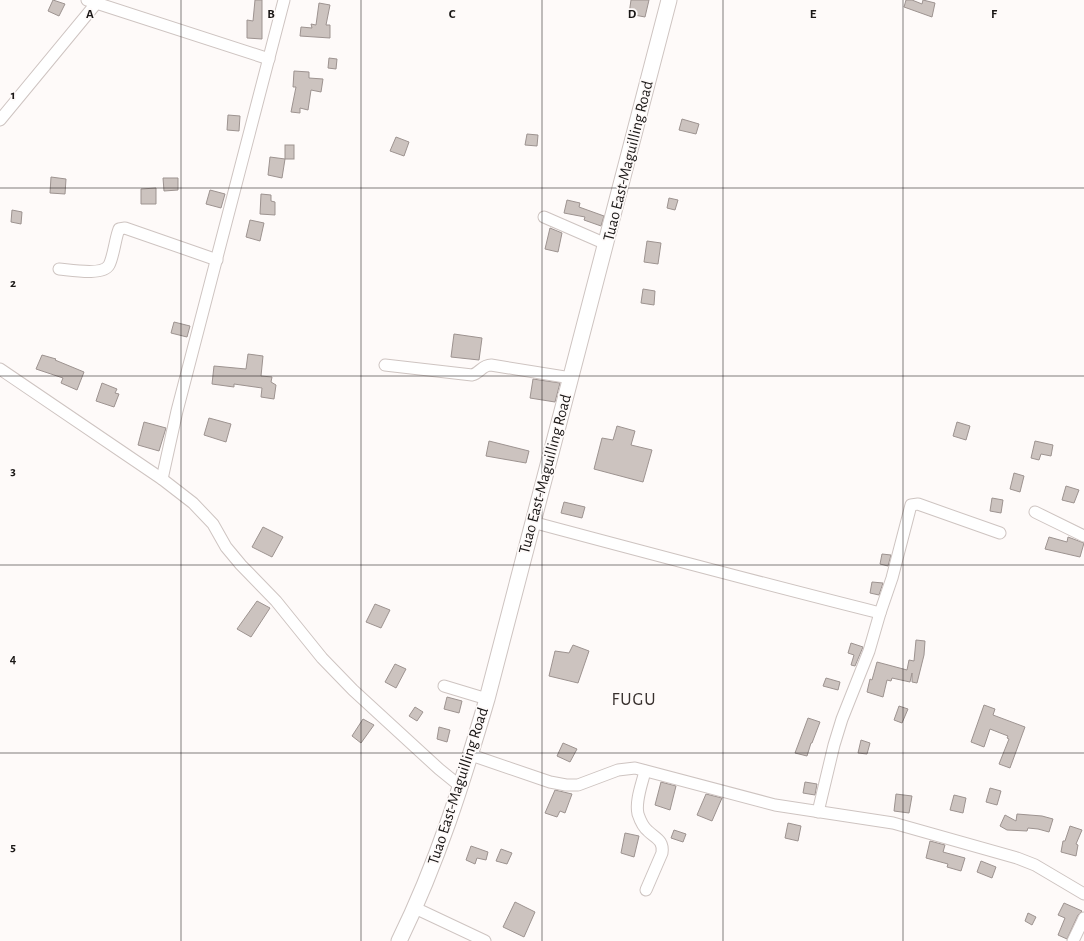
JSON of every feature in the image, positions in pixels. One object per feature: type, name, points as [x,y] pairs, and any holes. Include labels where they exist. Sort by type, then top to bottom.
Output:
[{"type":"main road","name":"Tuao East-Maguilling Road","points":[[399,941],[415,908],[441,842],[471,755],[487,699],[669,0]]},
{"type":"street","points":[[162,479],[177,411],[270,59],[284,0]]},
{"type":"street","points":[[0,120],[94,1],[270,59]]},
{"type":"street","points":[[544,217],[606,244]]},
{"type":"street","points":[[59,269],[99,272],[106,269],[110,264],[119,229],[125,228],[217,260]]},
{"type":"street","points":[[385,365],[472,375],[478,373],[484,366],[491,365],[571,378]]},
{"type":"street","points":[[0,369],[162,479],[193,503],[213,524],[226,547],[254,580],[276,602],[322,658],[353,690],[439,769],[460,786]]},
{"type":"street","points":[[818,812],[834,745],[842,719],[869,651],[892,578],[911,505],[918,504],[1000,533]]},
{"type":"street","points":[[1035,512],[1084,536]]},
{"type":"street","points":[[532,522],[673,558],[732,576],[880,613]]},
{"type":"street","points":[[444,686],[487,699]]},
{"type":"street","points":[[471,755],[550,782],[566,785],[578,785],[618,770],[635,768],[775,805],[893,823],[1017,858],[1035,865],[1084,894]]},
{"type":"street","points":[[646,771],[638,805],[638,814],[642,824],[658,839],[663,848],[646,890]]},
{"type":"street","points":[[415,908],[485,941]]},
{"type":"street","points":[[1073,941],[1084,918]]},
{"type":"building","points":[[53,0],[65,4],[59,16],[48,11]]},
{"type":"building","points":[[255,0],[262,0],[262,39],[247,38],[247,20],[253,21]]},
{"type":"building","points":[[631,0],[649,0],[645,17],[629,14]]},
{"type":"building","points":[[906,0],[912,0],[922,4],[923,0],[935,3],[932,17],[904,7]]},
{"type":"building","points":[[319,3],[330,5],[326,25],[330,25],[330,38],[300,36],[301,27],[312,28],[311,24],[316,25]]},
{"type":"building","points":[[329,58],[337,59],[336,69],[328,68]]},
{"type":"building","points":[[294,71],[309,72],[309,78],[323,79],[321,92],[311,90],[308,110],[300,108],[300,113],[291,112],[296,87],[293,87]]},
{"type":"building","points":[[228,115],[240,116],[239,131],[227,130]]},
{"type":"building","points":[[682,119],[699,124],[696,134],[679,130]]},
{"type":"building","points":[[527,134],[538,135],[537,146],[525,145]]},
{"type":"building","points":[[396,137],[409,142],[404,156],[390,151]]},
{"type":"building","points":[[285,145],[294,145],[294,159],[285,159]]},
{"type":"building","points":[[270,157],[285,159],[282,178],[268,175]]},
{"type":"building","points":[[51,177],[66,179],[65,194],[50,193]]},
{"type":"building","points":[[163,178],[178,178],[178,190],[164,191]]},
{"type":"building","points":[[156,188],[156,204],[141,204],[141,189]]},
{"type":"building","points":[[210,190],[225,194],[221,208],[206,204]]},
{"type":"building","points":[[261,194],[271,195],[271,201],[275,202],[275,215],[260,214]]},
{"type":"building","points":[[669,198],[678,200],[675,210],[667,208]]},
{"type":"building","points":[[567,200],[580,203],[579,207],[604,216],[601,226],[584,220],[585,217],[564,213]]},
{"type":"building","points":[[12,210],[22,212],[21,224],[11,222]]},
{"type":"building","points":[[250,220],[264,223],[260,241],[246,237]]},
{"type":"building","points":[[550,228],[562,233],[558,252],[545,249]]},
{"type":"building","points":[[647,241],[661,243],[658,264],[644,262]]},
{"type":"building","points":[[643,289],[655,291],[654,305],[641,303]]},
{"type":"building","points":[[174,322],[190,326],[187,337],[171,333]]},
{"type":"building","points":[[454,334],[482,338],[479,360],[451,357]]},
{"type":"building","points":[[248,354],[263,356],[261,376],[272,377],[271,382],[276,385],[274,399],[261,397],[262,388],[234,384],[234,387],[212,384],[214,366],[246,369]]},
{"type":"building","points":[[42,355],[56,359],[55,360],[84,372],[77,390],[61,383],[63,378],[36,369]]},
{"type":"building","points":[[533,379],[560,383],[555,402],[530,398]]},
{"type":"building","points":[[102,383],[117,389],[115,393],[119,394],[114,407],[96,401]]},
{"type":"building","points":[[209,418],[231,424],[226,442],[204,435]]},
{"type":"building","points":[[144,422],[166,428],[159,451],[138,445]]},
{"type":"building","points":[[957,422],[970,426],[966,440],[953,436]]},
{"type":"building","points":[[617,426],[635,431],[631,445],[652,450],[643,482],[594,469],[602,438],[613,440]]},
{"type":"building","points":[[489,441],[529,451],[526,463],[486,456]]},
{"type":"building","points":[[1035,441],[1053,445],[1051,456],[1041,454],[1039,460],[1031,458]]},
{"type":"building","points":[[1014,473],[1024,476],[1020,492],[1010,489]]},
{"type":"building","points":[[1066,486],[1079,490],[1074,503],[1062,500]]},
{"type":"building","points":[[992,498],[1003,500],[1001,513],[990,511]]},
{"type":"building","points":[[564,502],[585,507],[582,518],[561,513]]},
{"type":"building","points":[[263,527],[283,537],[272,557],[252,547]]},
{"type":"building","points":[[1049,537],[1067,542],[1068,537],[1084,543],[1080,557],[1045,549]]},
{"type":"building","points":[[882,554],[891,555],[888,566],[880,564]]},
{"type":"building","points":[[872,582],[883,583],[879,595],[870,593]]},
{"type":"building","points":[[257,601],[270,608],[251,637],[237,629]]},
{"type":"building","points":[[375,604],[390,610],[381,628],[366,622]]},
{"type":"building","points":[[916,640],[925,641],[924,655],[917,683],[912,682],[912,673],[910,682],[892,678],[891,681],[887,680],[883,697],[867,692],[870,679],[872,680],[877,662],[907,670],[909,660],[914,661]]},
{"type":"building","points":[[851,643],[863,647],[855,666],[851,665],[854,655],[848,653]]},
{"type":"building","points":[[573,645],[589,651],[578,683],[549,676],[555,651],[569,653]]},
{"type":"building","points":[[395,664],[406,669],[396,688],[385,682]]},
{"type":"building","points":[[826,678],[840,682],[838,690],[823,686]]},
{"type":"building","points":[[447,697],[462,701],[459,713],[444,709]]},
{"type":"building","points":[[984,705],[995,709],[993,715],[1025,727],[1010,768],[999,764],[1009,739],[1007,738],[1008,736],[990,729],[984,747],[971,742]]},
{"type":"building","points":[[899,706],[908,709],[902,723],[894,720]]},
{"type":"building","points":[[415,707],[423,712],[417,721],[409,716]]},
{"type":"building","points":[[808,718],[820,722],[807,756],[795,753]]},
{"type":"building","points":[[363,719],[374,725],[361,743],[352,736]]},
{"type":"building","points":[[439,727],[450,730],[447,742],[437,739]]},
{"type":"building","points":[[861,740],[870,743],[867,754],[858,753]]},
{"type":"building","points":[[563,743],[577,749],[570,762],[557,756]]},
{"type":"building","points":[[661,782],[676,786],[670,810],[655,805]]},
{"type":"building","points":[[805,782],[817,784],[815,795],[803,793]]},
{"type":"building","points":[[990,788],[1001,791],[997,805],[986,802]]},
{"type":"building","points":[[555,790],[572,794],[565,813],[560,811],[557,817],[545,813]]},
{"type":"building","points":[[706,794],[722,798],[712,821],[697,815]]},
{"type":"building","points":[[896,794],[912,796],[909,813],[894,811]]},
{"type":"building","points":[[954,795],[966,798],[963,813],[950,810]]},
{"type":"building","points":[[1017,814],[1042,816],[1053,819],[1049,832],[1028,828],[1027,831],[1007,830],[1000,826],[1005,815],[1016,821]]},
{"type":"building","points":[[788,823],[801,826],[798,841],[785,838]]},
{"type":"building","points":[[1070,826],[1082,830],[1076,844],[1078,845],[1076,856],[1061,852],[1063,841],[1065,841]]},
{"type":"building","points":[[674,830],[686,834],[683,842],[671,838]]},
{"type":"building","points":[[625,833],[639,836],[634,857],[621,853]]},
{"type":"building","points":[[930,841],[945,845],[943,852],[965,858],[961,871],[947,867],[948,864],[926,858]]},
{"type":"building","points":[[471,846],[488,852],[486,860],[477,858],[475,864],[466,860]]},
{"type":"building","points":[[501,849],[512,853],[507,864],[496,861]]},
{"type":"building","points":[[981,861],[996,867],[992,878],[977,872]]},
{"type":"building","points":[[515,902],[535,912],[524,937],[503,927]]},
{"type":"building","points":[[1064,903],[1082,911],[1078,915],[1067,939],[1058,935],[1065,918],[1058,915]]},
{"type":"building","points":[[1028,913],[1036,917],[1032,925],[1025,921]]},
{"type":"district","name":"FUGU","points":[[634,700]]}]
